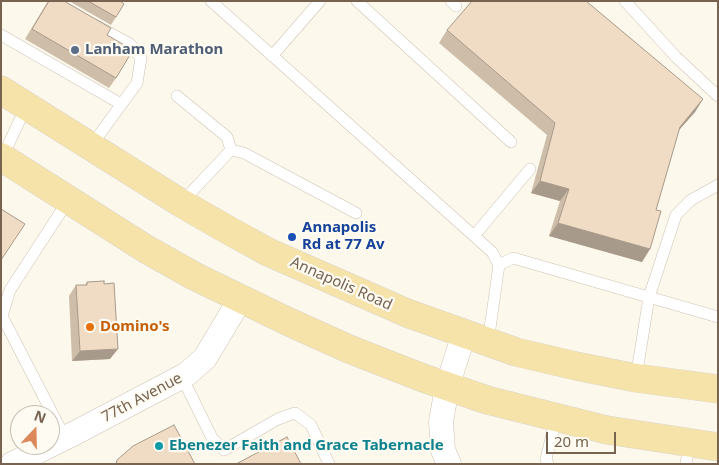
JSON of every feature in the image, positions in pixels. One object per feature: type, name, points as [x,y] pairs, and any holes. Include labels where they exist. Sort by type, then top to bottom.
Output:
[{"type":"main road","name":"Annapolis Road","points":[[1,90],[181,203],[268,252],[407,313],[516,352],[636,378],[718,389]]},
{"type":"main road","points":[[2,158],[146,249],[194,276],[349,349],[487,400],[607,430],[688,453],[718,447]]},
{"type":"street","name":"77th Avenue","points":[[21,462],[182,377],[205,358],[241,298]]},
{"type":"street","points":[[449,464],[444,450],[441,422],[447,386],[476,338]]},
{"type":"lane","points":[[210,1],[492,252],[499,264],[476,338]]},
{"type":"lane","points":[[272,56],[320,1]]},
{"type":"lane","points":[[357,1],[511,142]]},
{"type":"lane","points":[[625,1],[676,57],[718,96]]},
{"type":"lane","points":[[87,20],[130,44],[140,58],[137,83],[91,146]]},
{"type":"lane","points":[[1,35],[121,104]]},
{"type":"lane","points":[[177,96],[227,137],[231,150]]},
{"type":"lane","points":[[2,158],[27,105]]},
{"type":"lane","points":[[181,203],[231,150]]},
{"type":"lane","points":[[231,150],[244,152],[356,213]]},
{"type":"lane","points":[[474,236],[530,169]]},
{"type":"lane","points":[[636,378],[649,297],[676,215],[691,200],[718,185]]},
{"type":"lane","points":[[65,438],[2,316],[10,290],[69,199]]},
{"type":"lane","points":[[499,264],[513,258],[718,317]]},
{"type":"lane","points":[[182,377],[212,438],[224,450],[278,419],[295,413],[311,425],[329,464]]},
{"type":"lane","points":[[548,464],[546,459],[556,418]]},
{"type":"building","points":[[49,1],[64,1],[111,28],[107,35],[133,50],[116,78],[32,29]]},
{"type":"building","points":[[88,1],[120,1],[124,4],[116,17]]},
{"type":"building","points":[[472,1],[586,1],[703,99],[680,127],[656,210],[661,211],[650,249],[558,223],[569,189],[540,181],[555,123],[447,30]]},
{"type":"building","points":[[1,209],[25,224],[1,260]]},
{"type":"building","name":"Domino's","points":[[104,281],[104,284],[114,283],[118,349],[80,351],[76,285],[87,285],[87,282]]},
{"type":"building","points":[[174,425],[195,464],[116,464],[117,460],[133,446]]},
{"type":"building","points":[[287,437],[301,464],[236,464]]},
{"type":"place","name":"Lanham Marathon","points":[[75,50]]},
{"type":"place","name":"Annapolis Rd at 77 Av","points":[[292,237]]},
{"type":"place","name":"Domino's","points":[[90,327]]},
{"type":"place","name":"Ebenezer Faith and Grace Tabernacle","points":[[159,446]]}]
